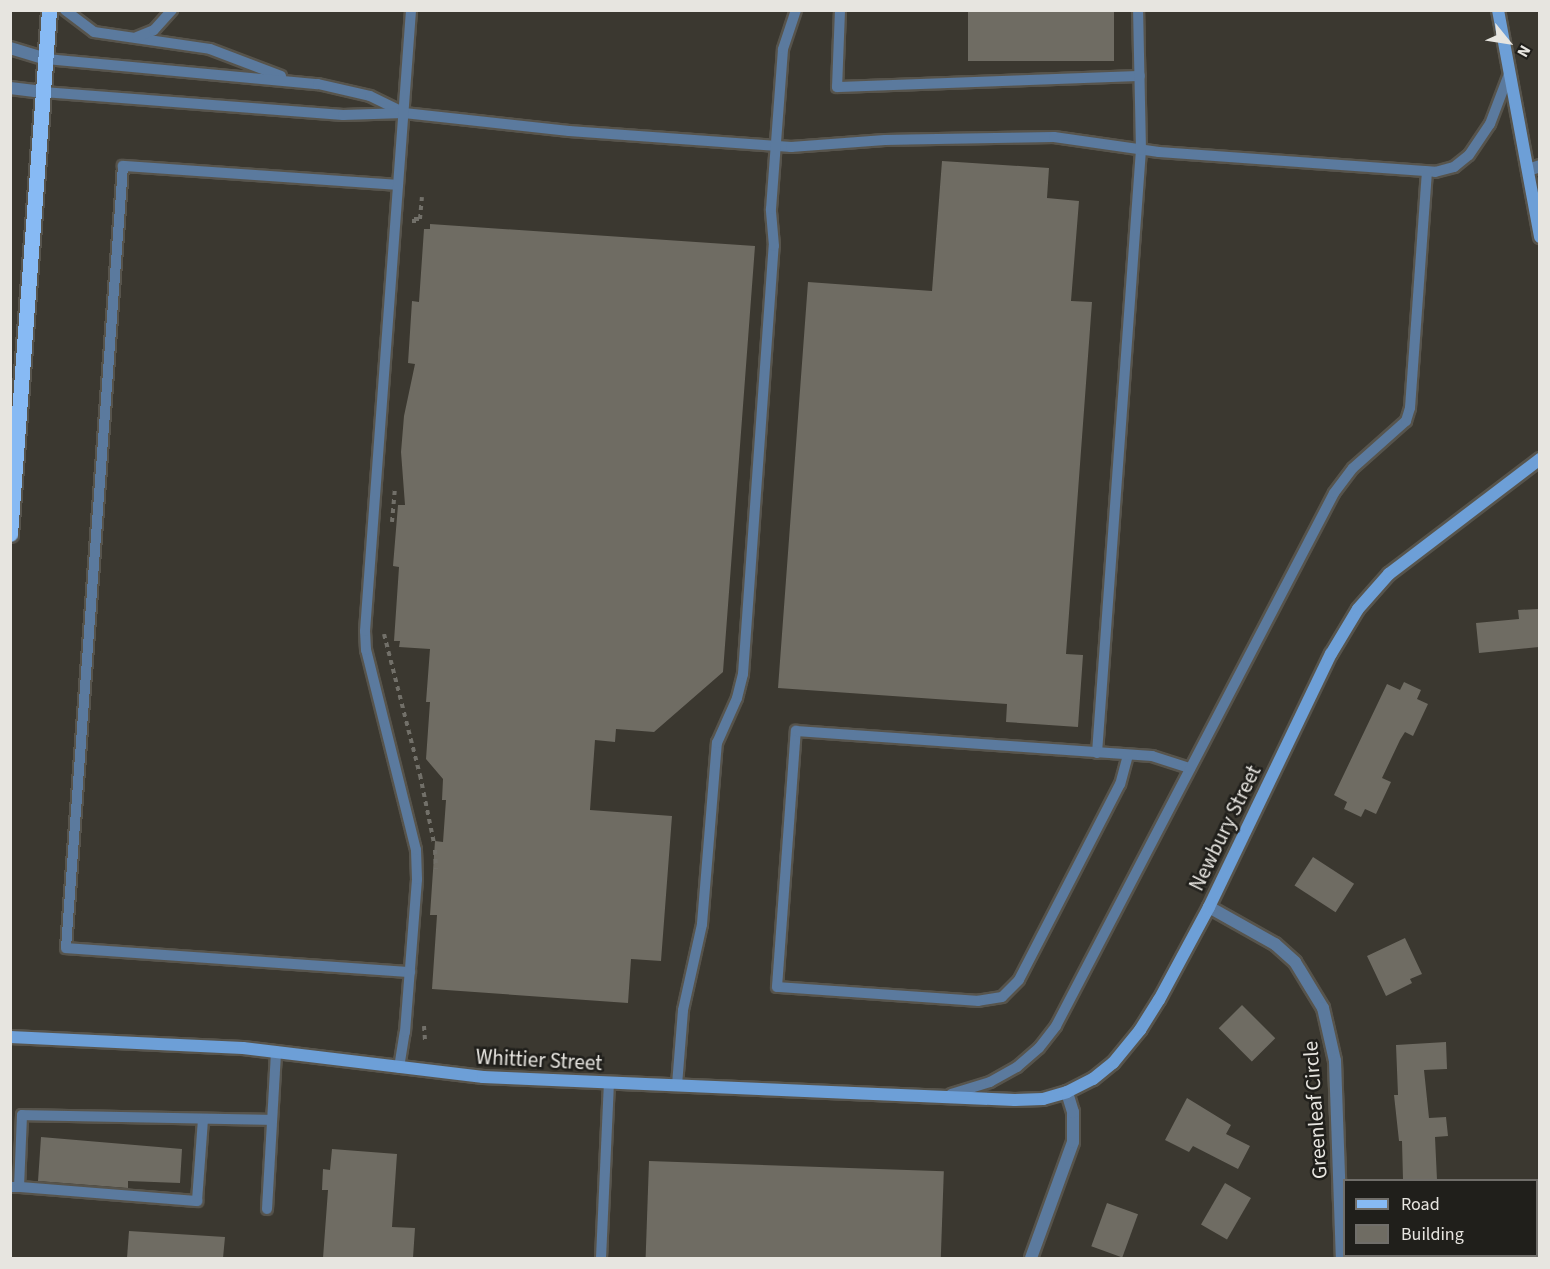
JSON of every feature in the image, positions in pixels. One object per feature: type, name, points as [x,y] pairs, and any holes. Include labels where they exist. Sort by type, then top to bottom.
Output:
[{"type":"main road","points":[[10,534],[50,10]]},
{"type":"street","points":[[1498,10],[1509,74],[1534,168],[1539,237]]},
{"type":"street","points":[[10,48],[46,59]]},
{"type":"street","points":[[10,88],[43,92]]},
{"type":"street","name":"Newbury Street","points":[[1067,1092],[1103,1072],[1131,1042],[1159,1000],[1209,907],[1331,654],[1358,609],[1377,585],[1403,563],[1539,459]]},
{"type":"street","name":"Greenleaf Circle","points":[[1209,907],[1249,928],[1282,950],[1295,962],[1323,1008],[1335,1061],[1342,1258]]},
{"type":"street","name":"Whittier Street","points":[[10,1036],[276,1051],[483,1077],[1030,1100],[1067,1092]]},
{"type":"street","points":[[1030,1258],[1072,1142],[1074,1121],[1067,1092]]},
{"type":"lane","points":[[65,10],[82,26],[94,32],[210,49],[292,80]]},
{"type":"lane","points":[[129,38],[154,30],[172,10]]},
{"type":"lane","points":[[399,1068],[410,972],[417,879],[415,844],[366,650],[365,631],[411,10]]},
{"type":"lane","points":[[677,1085],[683,1010],[702,924],[717,743],[737,698],[743,674],[774,246],[771,215],[783,49],[796,10]]},
{"type":"lane","points":[[840,10],[837,87],[1140,76]]},
{"type":"lane","points":[[1097,753],[1141,150],[1138,10]]},
{"type":"lane","points":[[46,59],[292,80],[355,91],[404,113]]},
{"type":"lane","points":[[43,92],[335,114],[404,113],[569,131],[776,147],[807,148],[885,140],[1054,137],[1141,150],[1428,172],[1449,169],[1469,155],[1490,124],[1509,74]]},
{"type":"lane","points":[[398,185],[123,166],[66,948],[410,972]]},
{"type":"lane","points":[[934,1096],[963,1092],[1004,1076],[1028,1059],[1048,1038],[1064,1013],[1334,493],[1353,468],[1398,430],[1408,416],[1428,172]]},
{"type":"lane","points":[[1128,755],[1120,784],[1019,980],[1009,992],[994,999],[978,1001],[777,987],[796,732],[1128,755],[1162,758],[1190,768]]},
{"type":"lane","points":[[267,1209],[276,1051]]},
{"type":"lane","points":[[601,1258],[609,1083]]},
{"type":"lane","points":[[203,1119],[197,1201],[15,1187],[22,1114],[272,1120]]},
{"type":"path","points":[[413,231],[414,219],[420,219],[422,197]]},
{"type":"path","points":[[392,528],[395,483]]},
{"type":"path","points":[[383,630],[420,775],[433,840],[435,871]]},
{"type":"building","points":[[968,10],[1114,10],[1114,61],[968,61]]},
{"type":"building","points":[[942,161],[1049,168],[1047,198],[1079,201],[1071,301],[1092,302],[1066,654],[1083,655],[1078,727],[1006,722],[1007,704],[778,688],[808,282],[932,291]]},
{"type":"building","points":[[430,224],[755,246],[723,672],[654,732],[616,729],[615,742],[595,740],[590,810],[672,816],[661,961],[631,959],[628,1003],[432,989],[437,915],[430,915],[435,841],[443,842],[446,800],[442,800],[443,779],[426,759],[430,702],[426,702],[430,649],[399,647],[400,641],[394,641],[399,567],[393,566],[398,505],[405,505],[401,452],[404,416],[415,364],[408,363],[412,301],[419,302],[424,229],[430,229]]},
{"type":"building","points":[[1539,609],[1539,647],[1479,653],[1476,623],[1519,619],[1518,610]]},
{"type":"building","points":[[1404,682],[1421,690],[1417,699],[1428,704],[1413,736],[1405,732],[1400,740],[1382,778],[1391,782],[1376,814],[1365,809],[1361,817],[1344,809],[1347,802],[1334,795],[1387,684],[1400,690]]},
{"type":"building","points":[[1313,857],[1354,884],[1336,912],[1294,886]]},
{"type":"building","points":[[1405,938],[1422,974],[1410,979],[1412,983],[1386,996],[1367,956]]},
{"type":"building","points":[[1242,1005],[1275,1038],[1252,1062],[1219,1028]]},
{"type":"building","points":[[1446,1042],[1447,1069],[1424,1070],[1429,1118],[1446,1117],[1448,1136],[1435,1137],[1437,1179],[1403,1179],[1402,1141],[1399,1141],[1394,1095],[1398,1095],[1396,1045]]},
{"type":"building","points":[[1187,1098],[1231,1125],[1226,1134],[1250,1146],[1238,1169],[1193,1146],[1189,1152],[1165,1140]]},
{"type":"building","points":[[41,1137],[182,1149],[180,1183],[128,1181],[128,1188],[38,1181]]},
{"type":"building","points":[[332,1149],[397,1154],[392,1227],[415,1228],[413,1258],[323,1258],[328,1190],[322,1190],[323,1169],[330,1170]]},
{"type":"building","points":[[649,1161],[944,1171],[941,1258],[646,1258]]},
{"type":"building","points":[[1225,1183],[1251,1198],[1227,1240],[1201,1225]]},
{"type":"building","points":[[1107,1203],[1138,1214],[1122,1258],[1091,1246]]},
{"type":"building","points":[[129,1231],[225,1237],[223,1258],[127,1258]]}]
